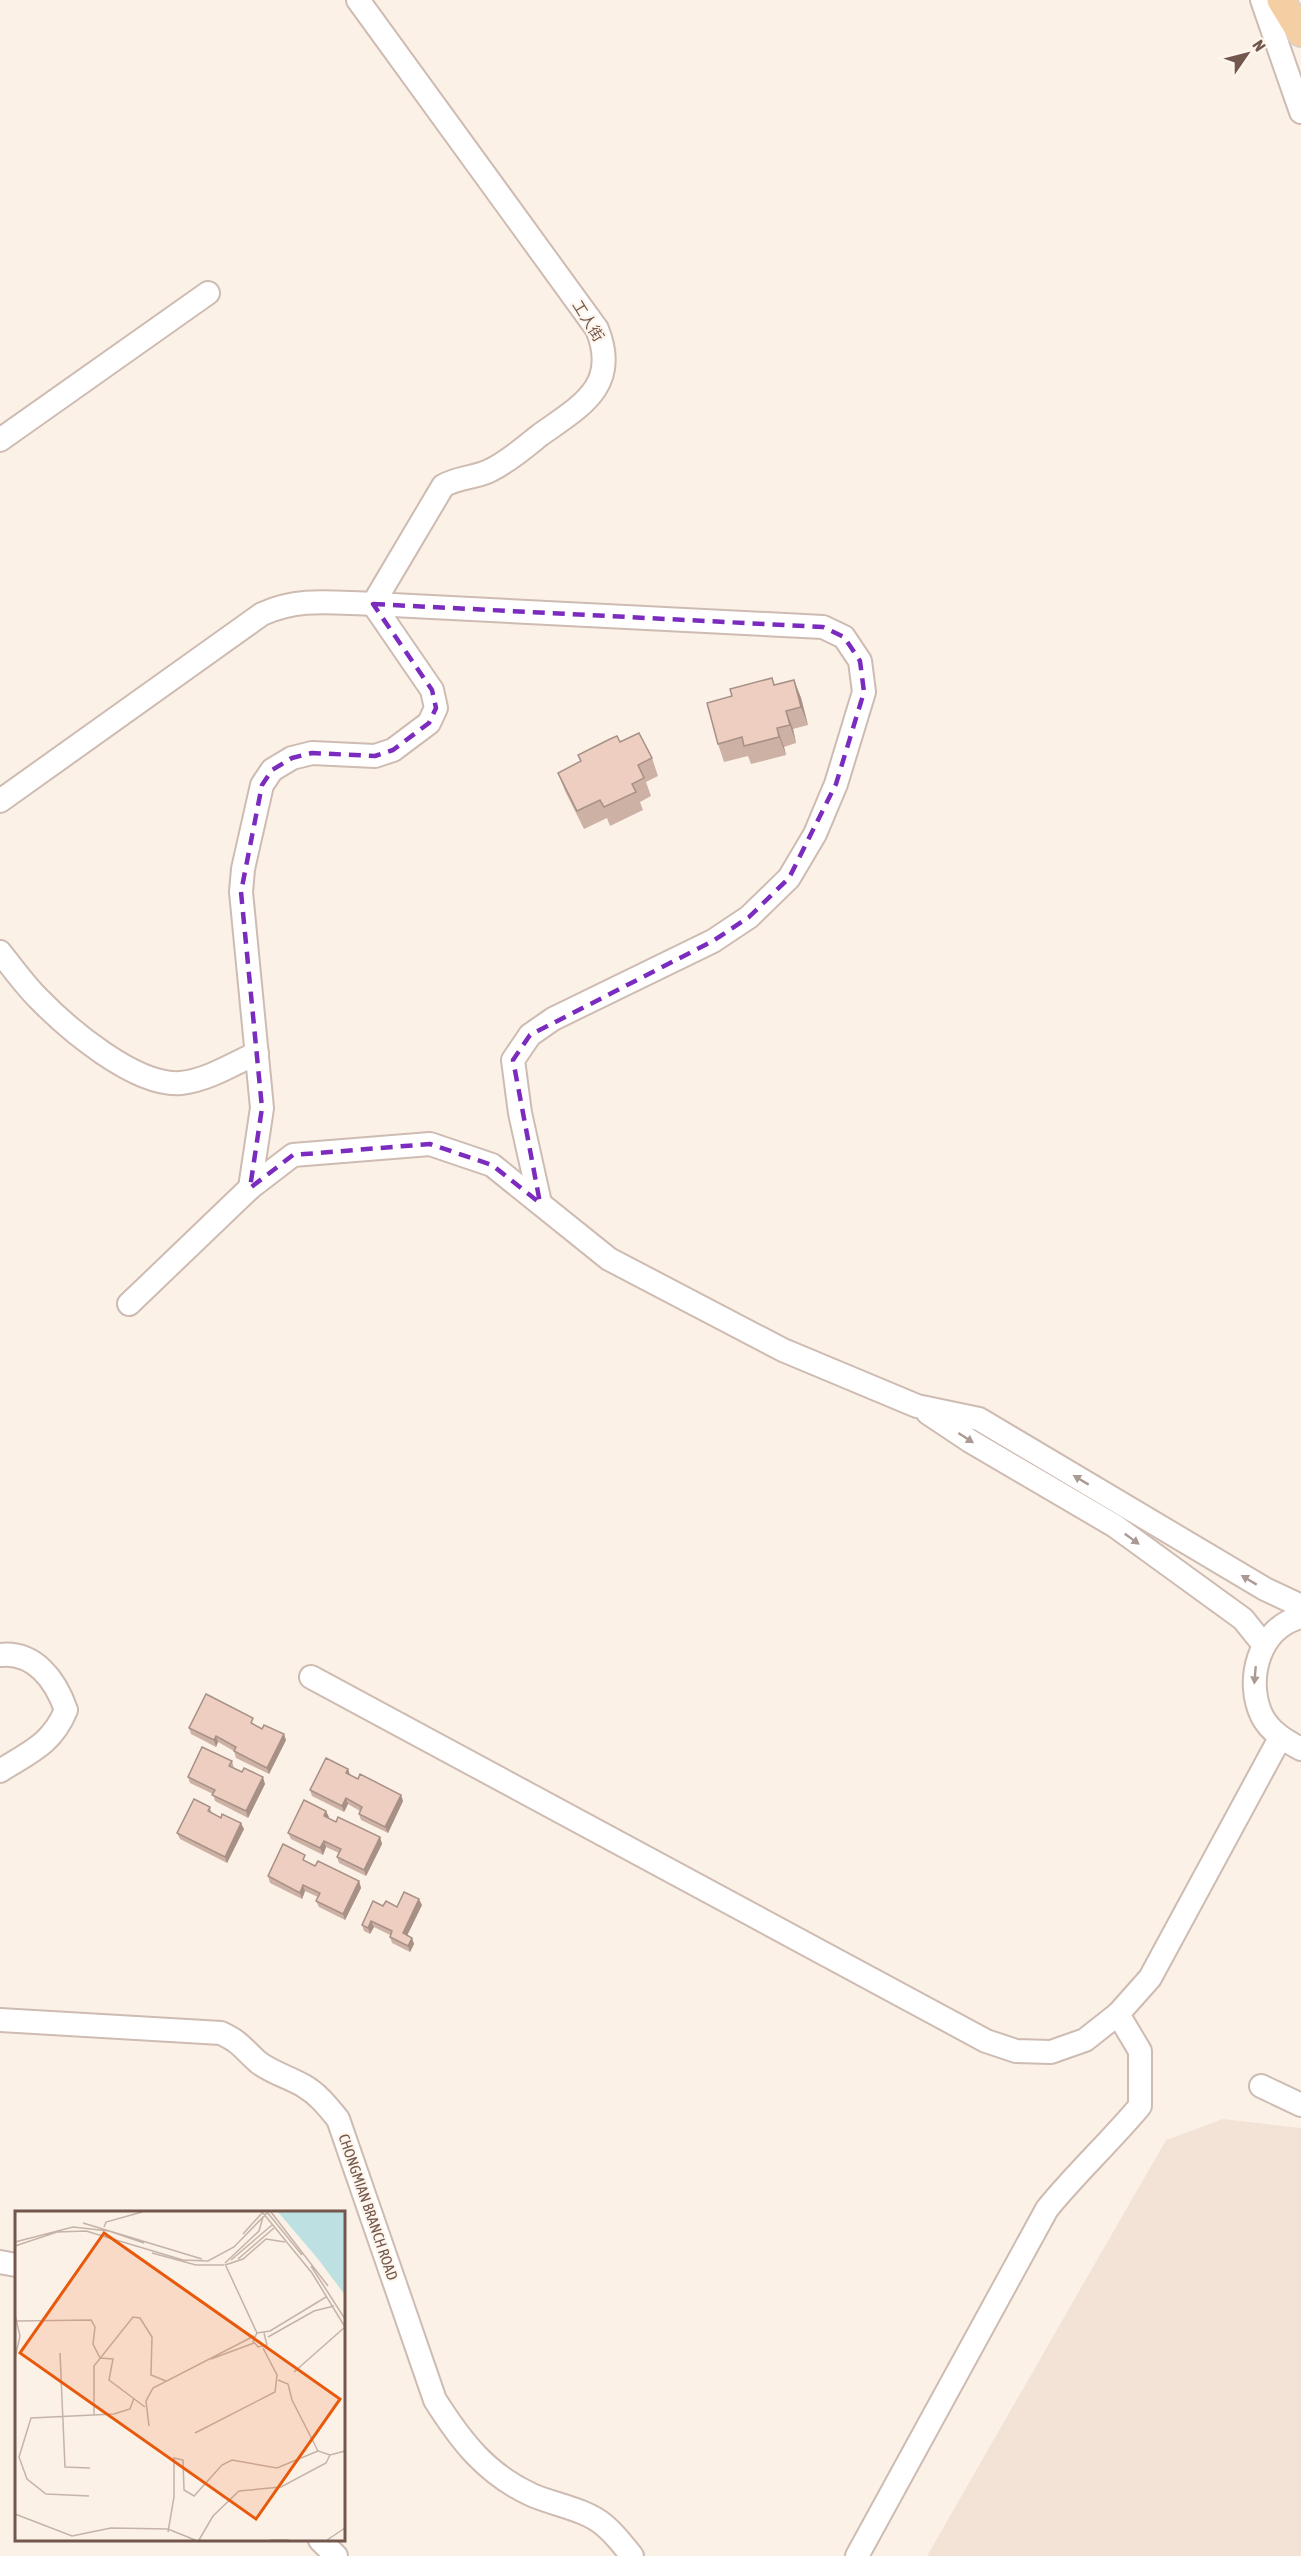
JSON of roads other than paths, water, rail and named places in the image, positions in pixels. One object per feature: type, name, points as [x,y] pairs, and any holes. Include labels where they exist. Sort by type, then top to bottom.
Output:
[{"type":"main road","points":[[1281,0],[1301,33]]},
{"type":"main road","points":[[1298,0],[1301,8]]},
{"type":"street","name":"工人街","points":[[358,0],[597,329],[605,348],[600,381],[591,395],[577,408],[489,471],[454,480],[443,486],[373,604]]},
{"type":"street","points":[[1262,0],[1301,112]]},
{"type":"street","points":[[0,440],[208,293]]},
{"type":"street","points":[[0,801],[262,614],[282,605],[305,602],[373,604],[823,627],[844,637],[860,660],[864,692],[836,784],[815,834],[789,878],[749,916],[712,941],[553,1019],[530,1035],[513,1060],[520,1113],[540,1203]]},
{"type":"street","points":[[250,1188],[262,1108],[241,892],[243,869],[261,785],[272,770],[292,758],[312,753],[375,756],[393,750],[429,723],[436,708],[432,690],[373,604]]},
{"type":"street","points":[[0,952],[37,997],[77,1033],[136,1074],[160,1082],[180,1083],[206,1078],[257,1053]]},
{"type":"street","points":[[129,1304],[250,1188],[293,1155],[430,1144],[492,1166],[609,1259],[783,1350],[917,1406],[970,1441],[1114,1526],[1243,1619],[1264,1645]]},
{"type":"street","points":[[917,1406],[979,1419],[1265,1589],[1301,1606]]},
{"type":"street","points":[[1301,1617],[1278,1629],[1264,1645],[1255,1668],[1254,1694],[1263,1719],[1280,1738],[1301,1749]]},
{"type":"street","points":[[0,1655],[24,1657],[44,1671],[59,1691],[66,1710],[59,1728],[45,1743],[0,1771]]},
{"type":"street","points":[[311,1677],[986,2041],[1016,2051],[1051,2052],[1085,2040],[1118,2014],[1150,1978],[1280,1738]]},
{"type":"street","points":[[857,2556],[1047,2208],[1073,2176],[1107,2145],[1140,2106],[1140,2051],[1118,2014]]},
{"type":"street","name":"CHONGMIAN BRANCH ROAD","points":[[0,2020],[221,2033],[240,2042],[258,2061],[274,2073],[305,2087],[325,2103],[338,2119],[435,2400],[452,2427],[472,2454],[502,2477],[531,2494],[603,2524],[632,2556]]},
{"type":"street","points":[[1261,2086],[1301,2105]]},
{"type":"street","points":[[0,2262],[15,2265]]},
{"type":"street","points":[[321,2541],[336,2556]]}]
